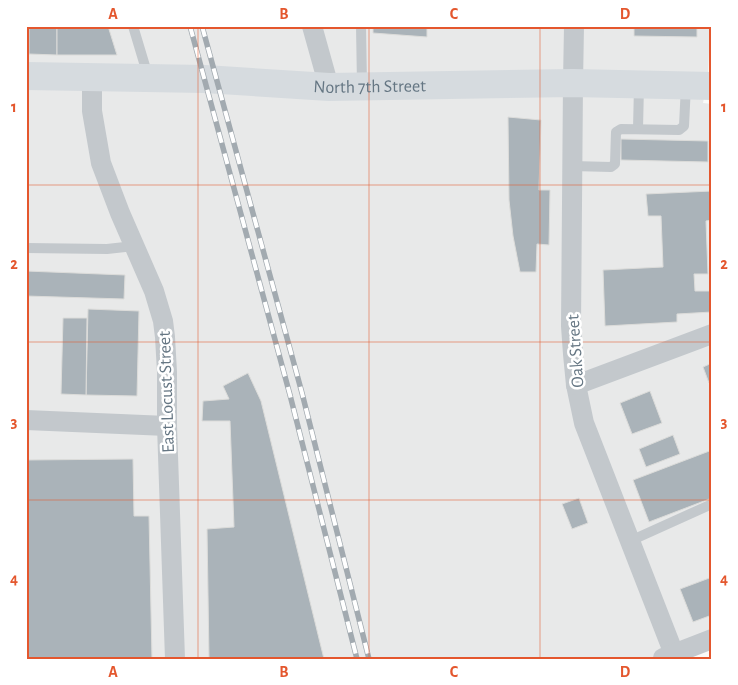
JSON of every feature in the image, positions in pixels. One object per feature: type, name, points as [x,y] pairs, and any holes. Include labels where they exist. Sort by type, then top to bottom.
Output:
[{"type":"street","points":[[312,26],[329,87]]},
{"type":"street","name":"Oak Street","points":[[574,26],[571,326],[576,385],[584,423],[630,541],[670,657]]},
{"type":"street","name":"North 7th Street","points":[[26,76],[205,79],[329,87],[573,83],[699,86]]},
{"type":"street","name":"East Locust Street","points":[[92,77],[92,111],[101,163],[120,213],[154,291],[163,321],[167,372],[167,426],[175,659]]},
{"type":"street","points":[[576,385],[712,334]]},
{"type":"street","points":[[26,420],[167,426]]},
{"type":"street","points":[[670,657],[712,639]]},
{"type":"lane","points":[[133,26],[149,78]]},
{"type":"lane","points":[[361,26],[362,87]]},
{"type":"lane","points":[[638,130],[639,84]]},
{"type":"lane","points":[[572,166],[611,167],[615,164],[616,132],[621,129],[679,130],[684,126],[699,86]]},
{"type":"lane","points":[[26,248],[107,249],[134,246]]},
{"type":"lane","points":[[630,541],[712,504]]},
{"type":"shaded area","points":[[26,26],[710,26],[708,76],[703,103],[712,104],[712,630],[688,659],[26,659]]},
{"type":"building","points":[[26,26],[29,26],[29,54],[26,54]]},
{"type":"building","points":[[29,26],[57,26],[57,55],[29,54]]},
{"type":"building","points":[[57,26],[108,26],[117,55],[57,55]]},
{"type":"building","points":[[373,26],[427,26],[427,37],[373,33]]},
{"type":"building","points":[[634,26],[697,26],[697,37],[634,36]]},
{"type":"building","points":[[508,117],[541,120],[539,190],[550,190],[549,245],[537,244],[536,272],[520,272],[513,236],[509,200]]},
{"type":"building","points":[[621,139],[708,141],[708,162],[621,160]]},
{"type":"building","points":[[712,191],[712,220],[706,221],[708,274],[694,274],[695,291],[712,291],[712,312],[677,314],[677,322],[605,326],[603,270],[663,267],[661,216],[648,216],[646,194]]},
{"type":"building","points":[[26,271],[125,275],[124,299],[26,296]]},
{"type":"building","points":[[88,309],[139,311],[137,396],[86,395]]},
{"type":"building","points":[[63,318],[87,318],[86,395],[61,394]]},
{"type":"building","points":[[712,363],[712,382],[709,383],[703,367]]},
{"type":"building","points":[[248,373],[261,401],[324,659],[209,659],[207,529],[234,527],[230,421],[202,421],[203,401],[229,399],[223,386]]},
{"type":"building","points":[[650,391],[662,423],[632,434],[620,403]]},
{"type":"building","points":[[673,435],[680,454],[646,467],[639,449]]},
{"type":"building","points":[[712,450],[712,498],[649,522],[633,480]]},
{"type":"building","points":[[133,459],[134,516],[149,516],[152,659],[26,659],[26,460]]},
{"type":"building","points":[[579,498],[588,523],[572,529],[562,504]]},
{"type":"building","points":[[712,577],[712,615],[693,622],[680,589]]},
{"type":"railway","points":[[190,26],[290,395],[357,659]]},
{"type":"railway","points":[[202,26],[302,393],[369,659]]}]
